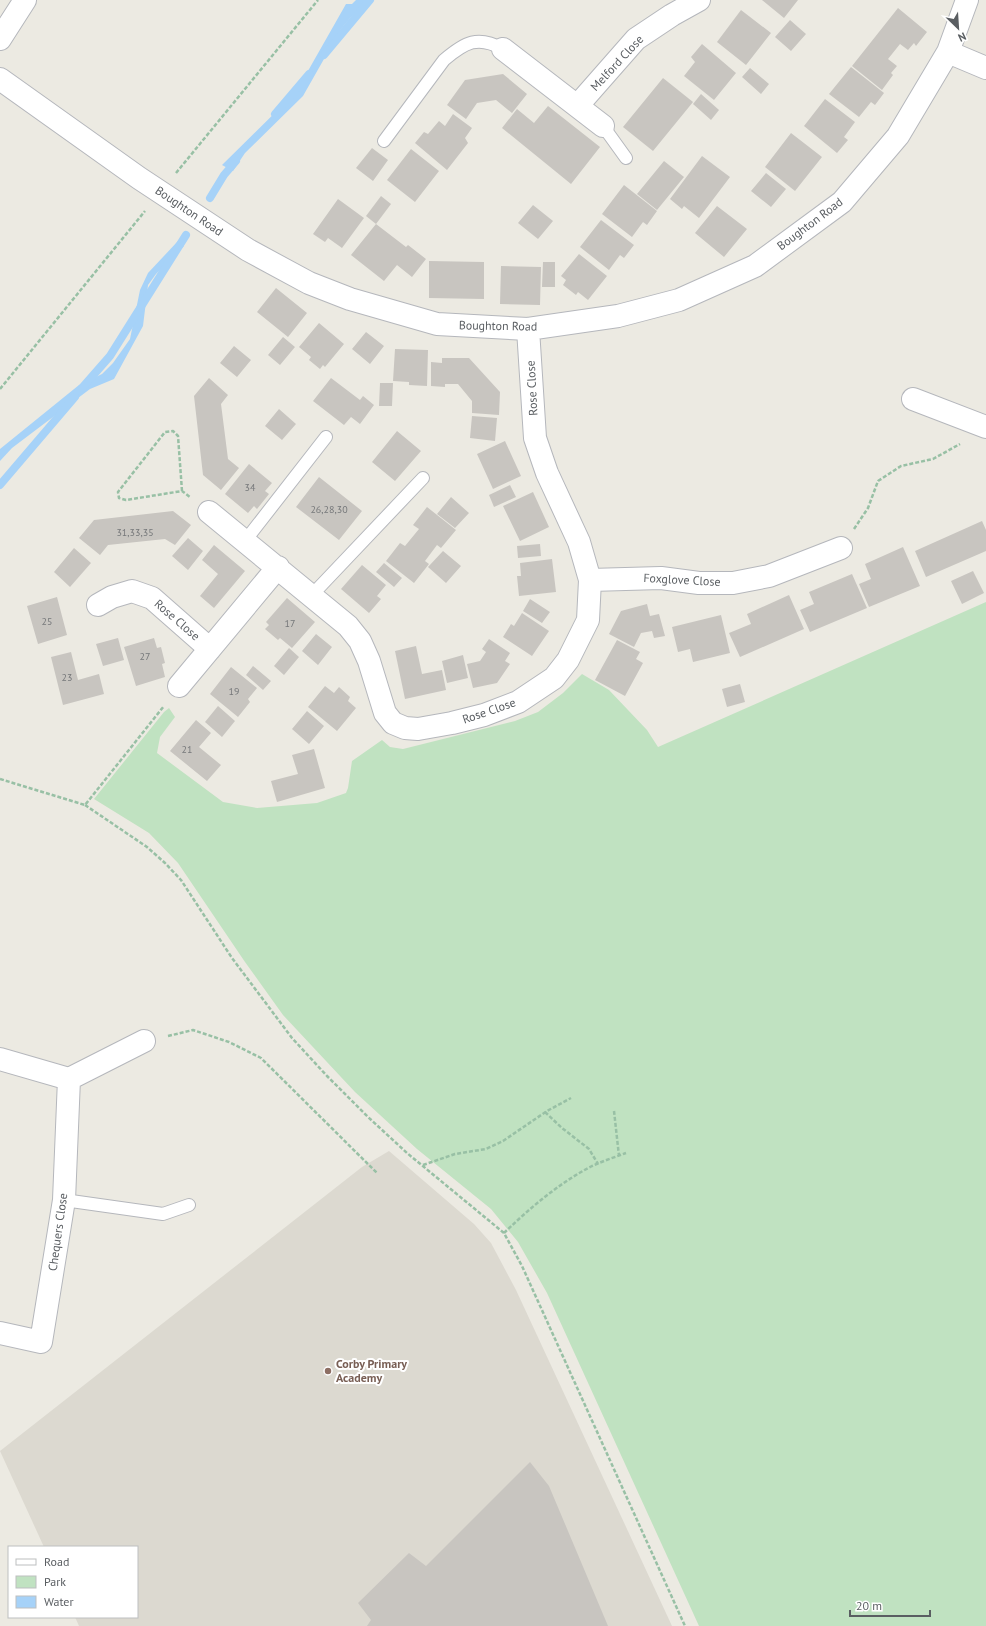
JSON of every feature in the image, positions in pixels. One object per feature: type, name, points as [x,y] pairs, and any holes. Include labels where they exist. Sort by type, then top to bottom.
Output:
[{"type":"street","points":[[0,39],[24,0]]},
{"type":"street","name":"Melford Close","points":[[578,106],[636,39],[672,15],[699,0]]},
{"type":"street","name":"Boughton Road","points":[[0,79],[139,178],[248,250],[309,283],[350,299],[437,324],[528,329],[618,316],[679,300],[755,266],[842,202],[898,136],[948,52],[967,0]]},
{"type":"street","points":[[503,49],[603,126]]},
{"type":"street","points":[[948,52],[986,68]]},
{"type":"street","name":"Rose Close","points":[[209,512],[278,567],[348,626],[360,641],[370,661],[385,713],[393,723],[405,728],[418,729],[452,723],[491,712],[518,702],[554,678],[568,660],[588,620],[590,580],[579,542],[547,473],[534,438],[528,329]]},
{"type":"street","points":[[913,399],[986,427]]},
{"type":"street","name":"Foxglove Close","points":[[590,580],[661,578],[699,583],[733,582],[770,576],[841,548]]},
{"type":"street","name":"Rose Close","points":[[179,686],[278,567]]},
{"type":"street","name":"Rose Close","points":[[98,605],[112,597],[132,591],[152,598],[210,649]]},
{"type":"street","points":[[0,1060],[69,1079],[144,1041]]},
{"type":"street","name":"Chequers Close","points":[[0,1333],[41,1342],[64,1200],[69,1079]]},
{"type":"lane","points":[[384,141],[444,60],[455,50],[466,44],[479,41],[491,42],[503,49]]},
{"type":"lane","points":[[603,126],[626,158]]},
{"type":"lane","points":[[245,541],[326,437]]},
{"type":"lane","points":[[311,596],[423,478]]},
{"type":"lane","points":[[64,1200],[163,1214],[188,1205]]},
{"type":"path","points":[[173,431],[178,436],[182,491],[126,500],[119,498],[118,492],[165,432],[173,431]]},
{"type":"path","points":[[841,548],[868,508],[878,481],[901,466],[933,459],[961,444]]},
{"type":"path","points":[[85,805],[179,686]]},
{"type":"path","points":[[0,779],[85,805],[147,847],[165,863],[181,880],[232,958],[292,1038],[326,1076],[368,1117],[504,1233],[522,1266],[685,1626]]},
{"type":"path","points":[[144,1041],[193,1030],[229,1042],[261,1058],[377,1173]]},
{"type":"path","points":[[424,1166],[455,1154],[486,1149],[503,1141],[545,1112],[571,1098]]},
{"type":"path","points":[[614,1111],[619,1156]]},
{"type":"path","points":[[545,1112],[589,1150],[598,1164]]},
{"type":"path","points":[[504,1233],[523,1214],[558,1187],[598,1164],[626,1153]]},
{"type":"shaded area","name":"Corby Primary Academy","points":[[389,1151],[474,1224],[491,1243],[516,1290],[672,1626],[79,1626],[75,1618],[138,1618],[138,1546],[44,1546],[0,1451],[362,1167]]},
{"type":"green space","points":[[986,602],[986,1626],[699,1626],[547,1293],[518,1242],[491,1209],[417,1149],[355,1092],[283,1015],[178,863],[149,833],[94,799],[164,712],[169,708],[175,717],[160,737],[157,753],[223,802],[257,808],[317,803],[346,793],[352,761],[382,740],[390,747],[403,749],[515,721],[538,712],[563,693],[582,674],[609,690],[647,730],[658,747]]},
{"type":"water","points":[[356,0],[371,0],[351,17],[341,29],[303,96],[245,153],[233,171],[222,165],[296,92],[346,4],[352,4]]},
{"type":"water","points":[[178,241],[184,246],[156,274],[148,285],[143,326],[114,379],[90,389],[12,448],[0,461],[0,449],[79,385],[102,374],[113,363],[130,339],[140,290],[148,273]]},
{"type":"building","points":[[762,0],[798,0],[784,18]]},
{"type":"building","points":[[898,8],[927,32],[916,46],[914,43],[908,50],[900,44],[888,59],[897,66],[891,73],[893,75],[882,90],[852,66]]},
{"type":"building","points":[[741,10],[771,33],[746,65],[717,42]]},
{"type":"building","points":[[790,20],[806,34],[791,51],[775,37]]},
{"type":"building","points":[[702,44],[736,73],[714,100],[684,76],[695,62],[691,57]]},
{"type":"building","points":[[851,67],[884,93],[875,105],[871,102],[859,117],[829,94]]},
{"type":"building","points":[[750,68],[769,84],[761,94],[742,77]]},
{"type":"building","points":[[503,74],[527,94],[512,113],[496,100],[477,103],[466,119],[447,105],[465,80]]},
{"type":"building","points":[[663,78],[693,102],[653,151],[623,127]]},
{"type":"building","points":[[701,94],[719,110],[711,120],[693,104]]},
{"type":"building","points":[[825,99],[855,122],[844,137],[848,140],[837,153],[804,126]]},
{"type":"building","points":[[548,106],[600,147],[571,184],[502,128],[517,109],[534,123]]},
{"type":"building","points":[[453,114],[472,128],[465,138],[468,143],[447,170],[415,143],[424,132],[428,134],[439,121],[445,126]]},
{"type":"building","points":[[791,133],[822,157],[795,191],[765,167]]},
{"type":"building","points":[[372,148],[388,160],[373,181],[356,168]]},
{"type":"building","points":[[411,149],[439,171],[415,202],[387,180]]},
{"type":"building","points":[[702,156],[730,177],[699,218],[684,206],[682,209],[670,199]]},
{"type":"building","points":[[664,161],[684,177],[657,210],[637,194]]},
{"type":"building","points":[[766,173],[786,189],[771,207],[751,191]]},
{"type":"building","points":[[624,185],[657,211],[647,225],[643,222],[632,237],[602,214]]},
{"type":"building","points":[[381,196],[391,204],[376,224],[366,216]]},
{"type":"building","points":[[338,199],[364,218],[342,248],[328,238],[325,242],[313,234]]},
{"type":"building","points":[[533,205],[553,221],[538,239],[518,223]]},
{"type":"building","points":[[717,206],[747,229],[724,257],[695,233]]},
{"type":"building","points":[[601,220],[634,245],[624,258],[620,255],[609,270],[580,247]]},
{"type":"building","points":[[376,224],[406,247],[408,245],[426,259],[412,277],[397,265],[384,281],[351,255]]},
{"type":"building","points":[[579,254],[607,276],[588,300],[578,292],[576,295],[563,285],[566,280],[561,276]]},
{"type":"building","points":[[429,261],[484,262],[484,299],[429,298]]},
{"type":"building","points":[[543,262],[555,262],[555,287],[542,287]]},
{"type":"building","points":[[501,266],[541,267],[540,305],[500,304]]},
{"type":"building","points":[[276,288],[307,313],[288,337],[257,312]]},
{"type":"building","points":[[319,323],[344,344],[325,367],[323,365],[320,369],[309,360],[311,357],[299,347]]},
{"type":"building","points":[[366,332],[384,346],[370,364],[352,349]]},
{"type":"building","points":[[283,337],[295,347],[280,365],[268,355]]},
{"type":"building","points":[[234,346],[251,360],[237,377],[220,363]]},
{"type":"building","points":[[395,349],[428,350],[427,386],[409,385],[409,382],[393,381]]},
{"type":"building","points":[[442,358],[469,358],[500,392],[499,415],[472,413],[472,401],[458,384],[445,384],[445,387],[431,386],[431,362],[442,363]]},
{"type":"building","points":[[209,378],[228,395],[221,404],[228,459],[239,468],[221,490],[203,475],[194,396]]},
{"type":"building","points":[[331,378],[360,400],[363,396],[374,405],[360,424],[351,417],[344,425],[313,401]]},
{"type":"building","points":[[380,383],[393,383],[392,406],[379,406]]},
{"type":"building","points":[[279,409],[296,424],[282,440],[265,426]]},
{"type":"building","points":[[472,416],[497,418],[495,441],[470,438]]},
{"type":"building","points":[[397,431],[421,451],[395,481],[372,462]]},
{"type":"building","points":[[505,441],[521,476],[493,489],[477,454]]},
{"type":"building","points":[[249,464],[272,483],[265,491],[269,494],[257,509],[254,506],[248,513],[225,494]]},
{"type":"building","points":[[319,477],[362,511],[339,540],[296,507]]},
{"type":"building","points":[[510,485],[516,497],[494,507],[489,495]]},
{"type":"building","points":[[533,492],[549,527],[520,541],[503,506]]},
{"type":"building","points":[[451,497],[469,513],[455,528],[437,514]]},
{"type":"building","points":[[427,507],[456,530],[441,548],[437,545],[425,561],[429,564],[414,583],[386,561],[400,543],[405,546],[419,529],[413,525]]},
{"type":"building","points":[[173,511],[191,525],[175,545],[165,539],[108,545],[100,555],[79,538],[94,520]]},
{"type":"building","points":[[982,521],[986,530],[986,551],[926,577],[915,551]]},
{"type":"building","points":[[188,538],[203,551],[188,570],[172,556]]},
{"type":"building","points":[[540,544],[541,556],[518,558],[517,546]]},
{"type":"building","points":[[214,545],[245,571],[214,608],[200,596],[218,574],[202,560]]},
{"type":"building","points":[[903,547],[920,586],[869,607],[859,584],[871,579],[865,564]]},
{"type":"building","points":[[74,548],[91,563],[70,587],[54,572]]},
{"type":"building","points":[[443,551],[461,566],[446,583],[428,567]]},
{"type":"building","points":[[552,559],[556,592],[519,596],[517,576],[521,576],[520,563]]},
{"type":"building","points":[[384,563],[402,578],[394,587],[376,572]]},
{"type":"building","points":[[362,565],[386,585],[377,596],[381,599],[369,613],[341,589]]},
{"type":"building","points":[[973,571],[984,593],[962,604],[951,581]]},
{"type":"building","points":[[852,574],[867,608],[810,632],[800,610],[814,604],[809,592]]},
{"type":"building","points":[[789,595],[804,629],[740,657],[729,633],[751,624],[747,614]]},
{"type":"building","points":[[57,597],[67,635],[38,644],[27,606]]},
{"type":"building","points":[[287,598],[315,622],[292,648],[280,638],[278,640],[265,629],[269,625],[266,622]]},
{"type":"building","points":[[530,599],[550,612],[542,623],[523,611]]},
{"type":"building","points":[[647,604],[650,616],[659,614],[665,636],[654,638],[652,631],[641,633],[634,647],[609,634],[621,611]]},
{"type":"building","points":[[522,613],[549,631],[532,656],[503,637],[511,624],[514,626]]},
{"type":"building","points":[[721,615],[730,653],[693,662],[690,649],[678,652],[672,627]]},
{"type":"building","points":[[316,634],[332,647],[318,665],[302,651]]},
{"type":"building","points":[[118,638],[124,660],[103,666],[96,644]]},
{"type":"building","points":[[154,638],[157,648],[161,647],[165,663],[162,664],[165,677],[136,686],[124,647]]},
{"type":"building","points":[[489,639],[510,653],[505,661],[510,664],[497,683],[473,688],[467,664],[480,661],[486,652],[482,649]]},
{"type":"building","points":[[617,640],[640,652],[636,659],[643,663],[625,696],[595,680]]},
{"type":"building","points":[[416,646],[422,674],[442,670],[446,690],[405,699],[395,651]]},
{"type":"building","points":[[289,648],[299,657],[284,675],[274,666]]},
{"type":"building","points":[[71,652],[78,680],[99,674],[104,694],[63,705],[51,657]]},
{"type":"building","points":[[463,655],[468,678],[447,683],[442,661]]},
{"type":"building","points":[[253,666],[271,681],[263,690],[246,675]]},
{"type":"building","points":[[231,667],[257,688],[248,699],[250,702],[238,717],[210,694]]},
{"type":"building","points":[[740,684],[745,702],[727,707],[722,689]]},
{"type":"building","points":[[325,686],[334,693],[339,687],[350,697],[348,701],[356,708],[337,731],[308,707]]},
{"type":"building","points":[[218,706],[235,721],[222,737],[205,722]]},
{"type":"building","points":[[307,711],[324,726],[309,744],[292,729]]},
{"type":"building","points":[[196,720],[211,733],[199,747],[221,765],[207,781],[170,751]]},
{"type":"building","points":[[314,749],[325,788],[277,802],[271,781],[298,774],[292,755]]},
{"type":"building","points":[[530,1462],[549,1486],[608,1626],[367,1626],[371,1620],[358,1603],[409,1553],[426,1566]]},
{"type":"waterway","points":[[324,55],[370,0]]},
{"type":"waterway","points":[[275,114],[309,74]]},
{"type":"waterway","points":[[210,198],[224,175],[236,161]]},
{"type":"waterway","points":[[82,388],[110,356],[186,235]]},
{"type":"waterway","points":[[0,485],[75,397]]},
{"type":"place","name":"Corby Primary Academy","points":[[328,1371]]}]
